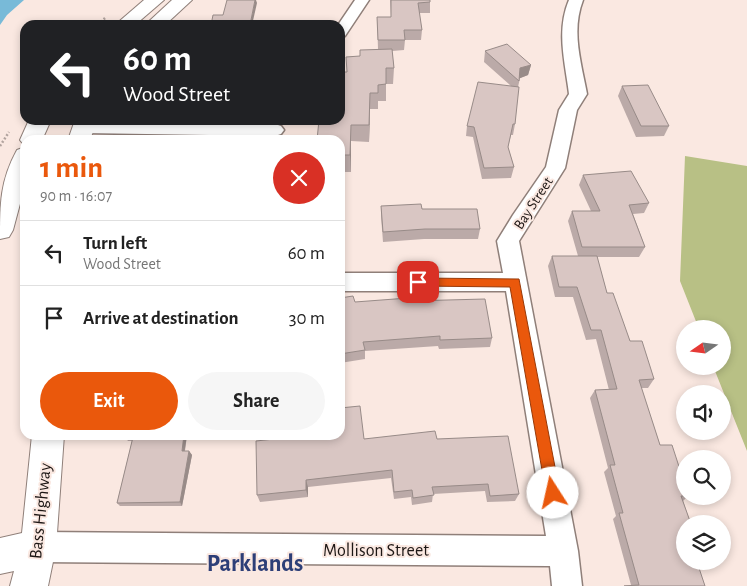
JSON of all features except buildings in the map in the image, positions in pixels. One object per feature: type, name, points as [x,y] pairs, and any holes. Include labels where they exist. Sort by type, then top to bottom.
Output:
[{"type":"highway","points":[[130,20],[155,0]]},
{"type":"highway","points":[[160,20],[183,0]]},
{"type":"highway","points":[[0,230],[20,167]]},
{"type":"highway","name":"Bass Highway","points":[[29,586],[38,546],[48,440]]},
{"type":"highway","points":[[0,556],[38,546]]},
{"type":"street","points":[[345,26],[362,0]]},
{"type":"street","name":"Bay Street","points":[[567,586],[563,550],[508,241],[555,168],[568,110],[578,94],[569,37],[570,17],[576,0]]},
{"type":"street","points":[[83,129],[275,130]]},
{"type":"street","points":[[345,282],[515,282]]},
{"type":"street","name":"Mollison Street","points":[[38,546],[563,550]]},
{"type":"green space","points":[[685,156],[747,166],[747,451],[731,411],[731,385],[721,385],[717,375],[731,375],[731,320],[695,320],[680,281]]},
{"type":"water","points":[[0,0],[24,0],[7,15],[0,25]]},
{"type":"district","name":"Parklands","points":[[255,563]]},
{"type":"route","points":[[418,282],[515,282],[553,493]]}]
